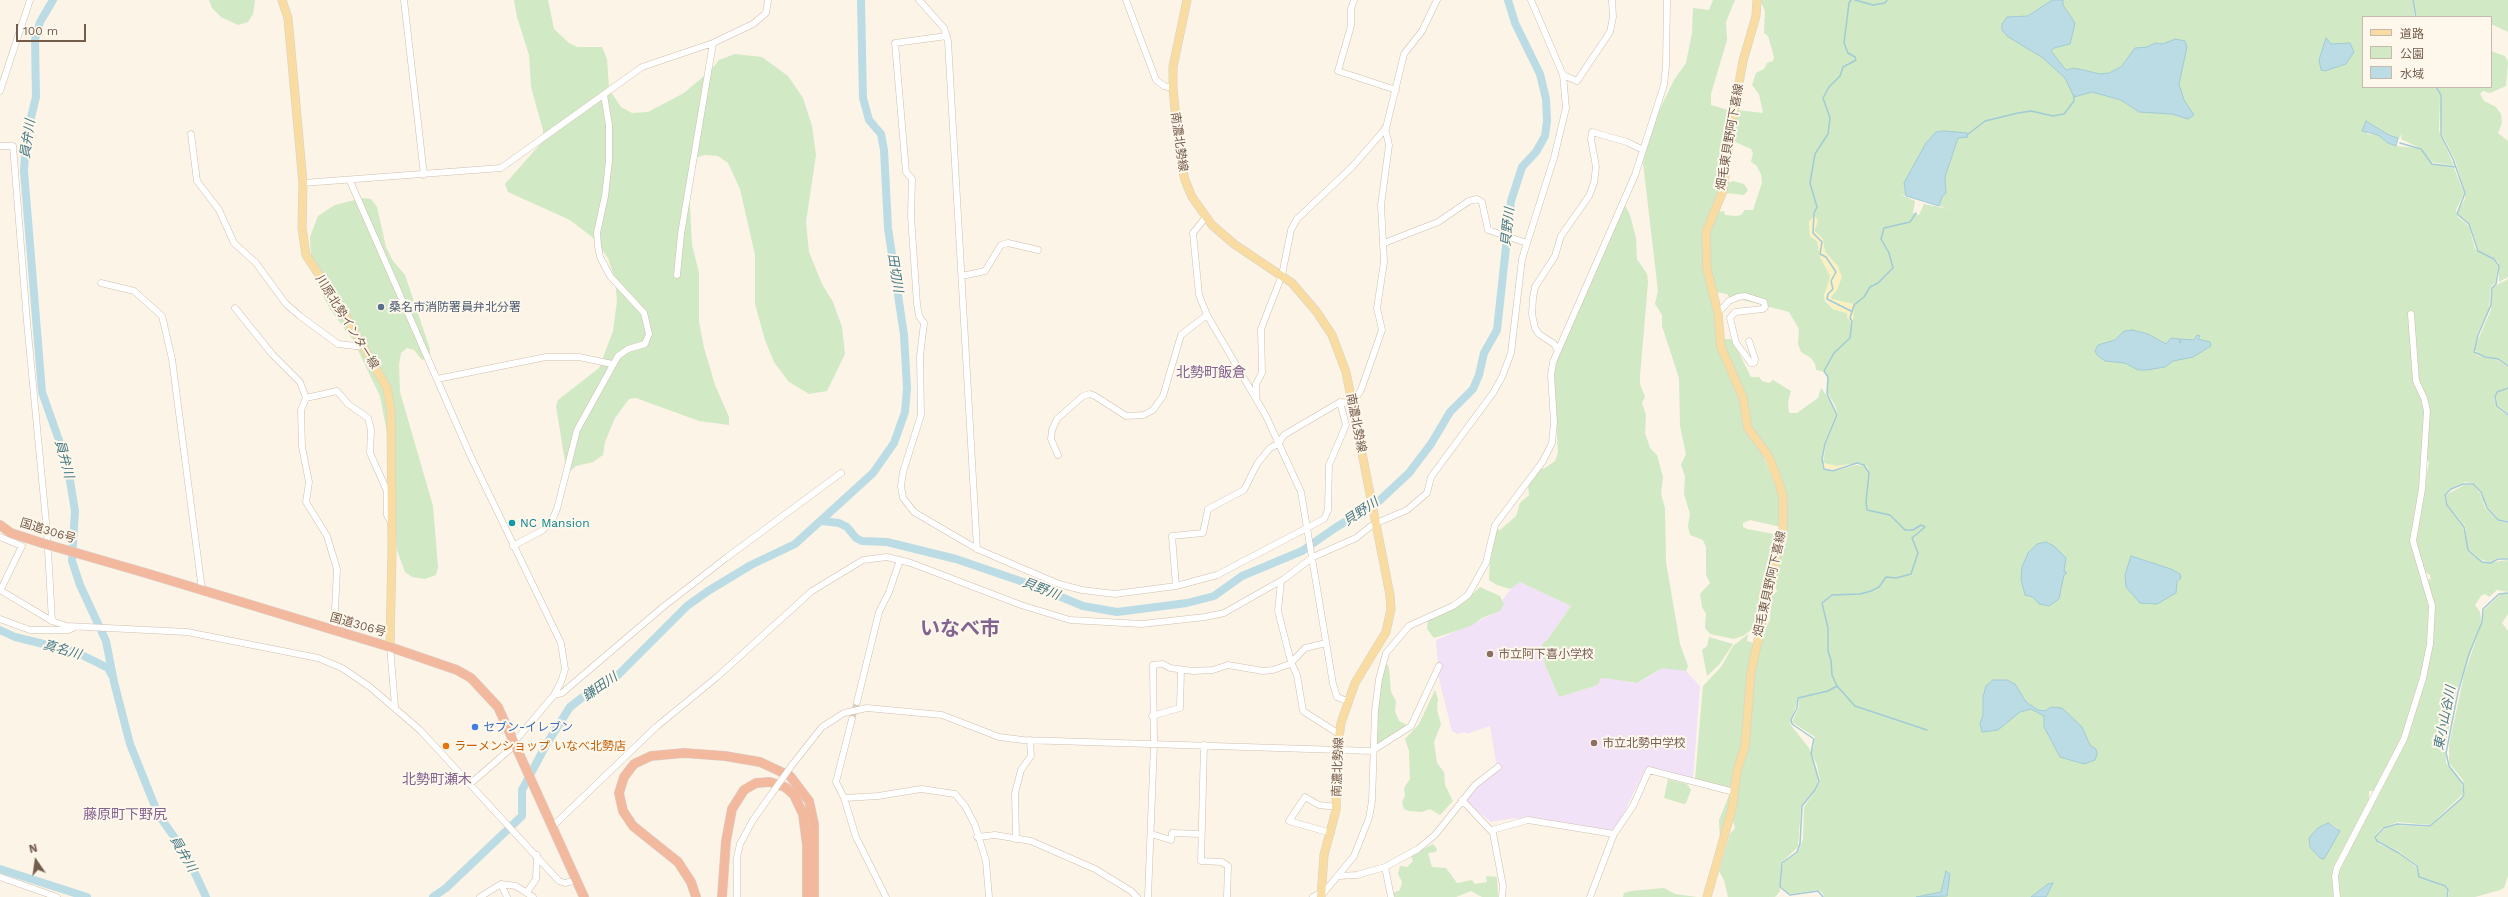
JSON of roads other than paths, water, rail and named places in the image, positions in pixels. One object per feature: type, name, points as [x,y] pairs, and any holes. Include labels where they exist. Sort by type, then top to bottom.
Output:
[{"type":"highway","name":"国道306号","points":[[0,525],[11,533],[42,543],[390,647],[456,670],[471,678],[498,707],[584,897]]},
{"type":"highway","points":[[696,897],[691,882],[678,862],[633,826],[621,806],[619,793],[624,777],[634,764],[651,756],[684,753],[725,756],[760,762],[790,776],[804,793],[812,813],[815,845],[814,897]]},
{"type":"highway","points":[[722,897],[726,841],[732,809],[744,790],[756,783],[770,782],[785,787],[794,795],[803,814],[807,845],[807,897]]},
{"type":"main road","name":"川原北勢インター線","points":[[282,0],[288,18],[303,183],[302,228],[306,255],[364,347],[386,388],[391,411],[390,647]]},
{"type":"main road","name":"南濃北勢線","points":[[1187,0],[1173,67],[1173,88],[1181,166],[1192,197],[1205,218],[1234,244],[1282,276],[1308,300],[1332,335],[1346,372],[1390,595],[1390,617],[1382,639],[1360,674],[1347,702],[1339,734],[1337,750],[1337,806],[1322,866],[1319,896]]},
{"type":"main road","name":"畑毛東貝野阿下喜線","points":[[1707,897],[1727,830],[1737,771],[1745,746],[1751,672],[1779,550],[1784,512],[1783,498],[1774,469],[1769,456],[1748,428],[1743,398],[1721,347],[1718,313],[1707,268],[1706,232],[1723,191],[1736,100],[1743,61],[1756,16],[1757,0]]},
{"type":"street","points":[[0,91],[30,0]]},
{"type":"street","points":[[404,0],[424,175]]},
{"type":"street","points":[[303,183],[350,181],[501,168],[642,67],[713,43],[762,18],[766,13],[768,0]]},
{"type":"street","points":[[919,0],[944,28],[947,36],[977,549]]},
{"type":"street","points":[[1126,0],[1156,80],[1164,86],[1173,88]]},
{"type":"street","points":[[1354,0],[1351,9],[1351,26],[1338,70],[1396,90]]},
{"type":"street","points":[[1256,399],[1256,384],[1262,373],[1261,329],[1282,276],[1291,230],[1297,219],[1352,167],[1385,128],[1396,90],[1404,54],[1422,31],[1437,0]]},
{"type":"street","points":[[552,825],[656,727],[717,677],[812,592],[863,560],[887,557],[900,560],[1053,616],[1084,622],[1142,624],[1205,617],[1234,608],[1281,581],[1313,558],[1356,538],[1375,522],[1407,510],[1427,493],[1431,477],[1478,414],[1502,377],[1512,353],[1522,259],[1562,130],[1566,94],[1563,74],[1531,0]]},
{"type":"street","points":[[1563,74],[1578,81],[1610,32],[1613,17],[1612,0]]},
{"type":"street","points":[[1319,896],[1339,876],[1354,856],[1369,818],[1372,802],[1372,751],[1377,691],[1386,653],[1409,626],[1453,606],[1468,595],[1486,563],[1495,525],[1549,451],[1554,434],[1550,375],[1557,349],[1608,239],[1635,175],[1666,76],[1667,0]]},
{"type":"street","points":[[947,36],[896,43],[906,172],[912,179],[911,216],[917,304],[919,316],[924,323],[920,356],[920,415],[903,472],[901,486],[903,498],[914,512],[977,549],[1051,581],[1082,590],[1115,594],[1176,586],[1217,575],[1308,525],[1324,519],[1327,514],[1328,466],[1346,425],[1340,402]]},
{"type":"street","points":[[677,276],[681,234],[713,43]]},
{"type":"street","points":[[513,546],[543,530],[552,520],[557,509],[572,441],[612,364],[623,352],[645,344],[649,334],[644,314],[610,276],[600,257],[597,233],[605,196],[609,162],[609,126],[604,95]]},
{"type":"street","points":[[1176,586],[1172,536],[1203,533],[1208,509],[1244,490],[1257,464],[1270,448],[1278,444],[1284,436],[1340,402],[1352,403],[1368,373],[1382,330],[1377,308],[1384,262],[1381,205],[1389,145],[1385,128]]},
{"type":"street","points":[[1557,349],[1554,344],[1539,334],[1535,328],[1532,314],[1533,298],[1535,287],[1555,256],[1561,236],[1586,201],[1594,183],[1596,167],[1590,139],[1592,132],[1627,142],[1643,150]]},
{"type":"street","points":[[191,134],[197,181],[219,210],[234,243],[256,263],[286,304],[300,316],[338,344],[364,347]]},
{"type":"street","points":[[0,146],[13,146],[47,532],[52,621]]},
{"type":"street","points":[[350,181],[437,379],[513,546],[561,643],[565,669],[554,695],[516,745],[470,784]]},
{"type":"street","points":[[1384,242],[1438,222],[1469,201],[1477,199],[1482,202],[1488,230],[1526,243]]},
{"type":"street","points":[[1205,218],[1196,227],[1192,242],[1199,295],[1207,315],[1256,399],[1301,492],[1308,525],[1326,642],[1336,695],[1347,702]]},
{"type":"street","points":[[962,276],[985,271],[1001,245],[1008,243],[1038,250]]},
{"type":"street","points":[[101,283],[134,291],[162,316],[172,359],[202,590]]},
{"type":"street","points":[[1718,313],[1729,301],[1738,297],[1745,296],[1764,302],[1765,307],[1763,309],[1735,312],[1730,318],[1736,343],[1751,363],[1754,362],[1755,359],[1749,341]]},
{"type":"street","points":[[235,308],[276,360],[300,382],[306,398],[301,410],[302,447],[309,482],[306,502],[331,544],[337,569],[334,630]]},
{"type":"street","points":[[2337,897],[2336,872],[2350,840],[2404,739],[2423,678],[2431,638],[2432,606],[2413,541],[2422,489],[2427,411],[2424,398],[2416,381],[2412,314]]},
{"type":"street","points":[[1058,455],[1051,439],[1052,430],[1058,419],[1083,396],[1090,394],[1095,396],[1126,416],[1144,415],[1153,410],[1163,396],[1181,335],[1207,315]]},
{"type":"street","points":[[437,379],[546,358],[579,357],[612,364]]},
{"type":"street","points":[[306,398],[337,391],[348,404],[368,418],[371,430],[370,453],[387,491],[387,516],[391,522]]},
{"type":"street","points":[[554,695],[562,693],[663,607],[726,558],[841,474]]},
{"type":"street","points":[[0,537],[22,546],[0,590],[52,621],[75,628]]},
{"type":"street","points":[[857,702],[879,612],[889,592],[900,560]]},
{"type":"street","points":[[1281,581],[1278,611],[1291,662],[1297,674],[1303,711],[1339,734]]},
{"type":"street","points":[[0,619],[30,630],[68,630],[75,628],[148,628],[194,633],[324,660],[359,679],[395,706],[420,730],[526,843],[559,881],[565,883],[577,880]]},
{"type":"street","points":[[1148,897],[1154,744],[1152,716],[1153,665],[1163,664],[1181,670],[1202,671],[1228,665],[1263,671],[1273,670],[1291,662],[1305,648],[1326,642]]},
{"type":"street","points":[[390,647],[395,706]]},
{"type":"street","points":[[737,897],[737,857],[740,844],[753,820],[822,726],[844,713],[862,709],[942,715],[999,737],[1030,740],[1372,751],[1411,726],[1439,666]]},
{"type":"street","points":[[1152,716],[1180,708],[1181,670]]},
{"type":"street","points":[[852,719],[836,782],[844,798],[856,837],[886,897]]},
{"type":"street","points":[[1016,839],[1015,793],[1021,770],[1031,756],[1030,740]]},
{"type":"street","points":[[1204,745],[1201,861],[1222,862],[1228,866],[1227,897]]},
{"type":"street","points":[[1339,876],[1357,875],[1385,867],[1418,849],[1435,835],[1475,785],[1498,767]]},
{"type":"street","points":[[1590,897],[1614,834],[1633,806],[1649,770],[1734,792]]},
{"type":"street","points":[[844,798],[878,796],[921,789],[955,794],[965,806],[974,825],[986,861],[989,897]]},
{"type":"street","points":[[1331,833],[1289,821],[1305,797],[1319,805],[1337,806]]},
{"type":"street","points":[[1462,800],[1492,830],[1503,886],[1502,897]]},
{"type":"street","points":[[1492,830],[1528,820],[1614,834]]},
{"type":"street","points":[[1151,834],[1171,840],[1172,833],[1201,834]]},
{"type":"street","points":[[977,837],[995,835],[1031,841],[1065,854],[1101,872],[1134,896]]},
{"type":"street","points":[[527,892],[536,879],[537,855]]},
{"type":"street","points":[[1385,867],[1391,897]]},
{"type":"street","points":[[0,878],[57,897]]},
{"type":"street","points":[[502,884],[507,897]]},
{"type":"street","points":[[480,897],[502,884],[516,886],[533,897]]},
{"type":"water","points":[[2052,0],[2063,0],[2063,5],[2075,23],[2070,44],[2054,48],[2051,51],[2066,70],[2074,68],[2100,74],[2109,73],[2121,67],[2135,48],[2147,47],[2155,43],[2163,44],[2175,39],[2185,41],[2187,47],[2179,84],[2184,100],[2194,115],[2188,119],[2172,114],[2139,112],[2121,100],[2092,92],[2074,97],[2065,78],[2043,58],[2007,36],[2002,30],[2002,24],[2007,17],[2028,16]]},
{"type":"water","points":[[2326,38],[2331,44],[2350,43],[2354,52],[2346,64],[2325,71],[2321,70],[2319,60]]},
{"type":"water","points":[[2366,121],[2389,135],[2398,138],[2396,146],[2388,143],[2378,135],[2362,131]]},
{"type":"water","points":[[1944,131],[1967,133],[1968,137],[1958,138],[1945,177],[1946,193],[1942,197],[1939,206],[1906,196],[1904,183],[1926,143],[1936,132]]},
{"type":"water","points":[[2132,330],[2148,334],[2166,344],[2171,338],[2180,339],[2180,343],[2181,339],[2194,340],[2197,335],[2200,336],[2198,339],[2210,342],[2211,346],[2193,357],[2173,361],[2165,367],[2147,370],[2138,370],[2125,363],[2105,361],[2097,355],[2095,351],[2098,345],[2115,340],[2124,331]]},
{"type":"water","points":[[2046,542],[2054,546],[2066,558],[2064,571],[2067,573],[2064,575],[2059,599],[2049,606],[2039,604],[2033,597],[2025,595],[2021,579],[2022,567],[2028,553],[2037,544]]},
{"type":"water","points":[[2131,556],[2171,569],[2180,574],[2181,578],[2177,582],[2176,593],[2157,604],[2140,603],[2126,587],[2125,575]]},
{"type":"water","points":[[1993,680],[2007,680],[2015,684],[2026,702],[2038,710],[2045,711],[2051,707],[2062,708],[2082,727],[2090,745],[2096,749],[2097,754],[2095,760],[2084,764],[2060,757],[2044,727],[2044,716],[2031,709],[2020,712],[1998,730],[1982,732],[1980,724],[1983,715],[1983,697],[1986,686]]},
{"type":"water","points":[[2328,823],[2340,831],[2324,859],[2320,858],[2310,847],[2309,838],[2318,828]]},
{"type":"water","points":[[1946,871],[1950,874],[1947,896],[1916,897],[1941,892]]},
{"type":"water","points":[[2053,883],[2046,897],[2031,897],[2048,884]]},
{"type":"waterway","name":"員弁川","points":[[53,0],[40,22],[35,40],[36,97],[26,138],[24,171],[42,392],[67,463],[75,511],[72,561],[80,585],[106,641],[114,682],[130,744],[158,814],[186,854],[206,897]]},
{"type":"waterway","name":"田切川","points":[[433,897],[446,888],[522,816],[522,790],[546,745],[570,707],[588,693],[616,677],[687,606],[708,591],[751,565],[795,544],[873,473],[894,443],[905,412],[907,388],[904,335],[888,228],[884,150],[881,134],[869,120],[863,98],[861,0]]},
{"type":"waterway","name":"貝野川","points":[[822,521],[839,523],[847,527],[856,538],[862,541],[887,542],[956,559],[1032,585],[1083,606],[1117,612],[1187,603],[1214,596],[1242,576],[1302,551],[1335,528],[1379,501],[1409,473],[1431,444],[1450,412],[1473,389],[1479,375],[1484,353],[1497,330],[1511,201],[1522,167],[1536,152],[1545,136],[1547,121],[1546,99],[1540,74],[1515,23],[1508,0]]},
{"type":"waterway","points":[[1851,0],[1849,3],[1844,43],[1848,53],[1855,57],[1856,60],[1843,67],[1840,76],[1829,87],[1823,98],[1830,118],[1828,134],[1815,154],[1810,183],[1817,207],[1814,213],[1813,233],[1822,242],[1820,254],[1826,257],[1836,272],[1831,281],[1833,289],[1828,294],[1827,299],[1851,311]]},
{"type":"waterway","points":[[1855,0],[1873,5],[1885,3],[1887,0]]},
{"type":"waterway","name":"東小山谷川","points":[[2413,0],[2416,16]]},
{"type":"waterway","name":"東小山谷川","points":[[2437,88],[2441,95],[2441,135],[2453,159],[2465,193],[2457,214],[2469,224],[2478,251],[2494,259],[2499,266],[2496,284],[2492,288],[2491,305],[2478,335],[2474,352],[2485,357],[2498,359],[2508,366]]},
{"type":"waterway","points":[[1967,135],[1985,121],[2018,113],[2031,111],[2053,116],[2064,114],[2074,101],[2074,95]]},
{"type":"waterway","points":[[2400,143],[2421,149],[2432,164],[2455,167]]},
{"type":"waterway","name":"東小山谷川","points":[[1823,897],[1818,891],[1790,895],[1780,887],[1782,863],[1797,852],[1800,844],[1802,806],[1815,790],[1819,781],[1811,753],[1814,739],[1792,724],[1791,720],[1797,708],[1798,698],[1828,691],[1837,686],[1832,675],[1831,660],[1828,651],[1828,628],[1822,603],[1832,595],[1860,594],[1871,591],[1879,587],[1886,577],[1896,578],[1911,574],[1918,553],[1912,538],[1925,527],[1921,525],[1913,530],[1905,530],[1890,515],[1867,510],[1866,502],[1869,473],[1864,465],[1857,463],[1833,471],[1824,469],[1822,459],[1825,444],[1837,415],[1827,394],[1828,377],[1824,371],[1834,353],[1850,338],[1852,321],[1850,318],[1854,305],[1864,297],[1870,287],[1878,283],[1893,268],[1889,253],[1881,239],[1884,228],[1910,222],[1916,213]]},
{"type":"waterway","name":"東小山谷川","points":[[2508,388],[2497,392],[2495,397],[2497,406],[2508,415]]},
{"type":"waterway","name":"東小山谷川","points":[[2508,522],[2498,520],[2487,508],[2481,492],[2473,484],[2463,484],[2451,489],[2445,495],[2447,505],[2464,527],[2468,550],[2482,562],[2490,563],[2498,559],[2508,559]]},
{"type":"waterway","name":"東小山谷川","points":[[2447,897],[2448,890],[2445,886],[2419,877],[2417,866],[2399,853],[2377,841],[2375,837],[2384,828],[2397,824],[2430,826],[2462,798],[2464,794],[2463,784],[2449,766],[2446,753],[2458,692],[2469,654],[2482,622],[2483,609],[2499,594],[2508,593]]},
{"type":"waterway","name":"真名川","points":[[0,630],[15,637],[76,652],[108,668],[111,674]]},
{"type":"waterway","points":[[1837,686],[1855,706],[1927,730]]},
{"type":"waterway","points":[[0,869],[87,897]]},
{"type":"tunnel","points":[[852,719],[857,702]]},
{"type":"place","name":"桑名市消防署員弁北分署","points":[[381,307]]},
{"type":"place","name":"NC Mansion","points":[[512,523]]},
{"type":"place","name":"市立阿下喜小学校","points":[[1490,654]]},
{"type":"place","name":"セブン-イレブン","points":[[475,727]]},
{"type":"place","name":"市立北勢中学校","points":[[1594,743]]},
{"type":"place","name":"ラーメンショップ いなべ北勢店","points":[[446,746]]},
{"type":"district","name":"北勢町飯倉","points":[[1211,373]]},
{"type":"district","name":"いなべ市","points":[[960,629]]},
{"type":"district","name":"北勢町瀬木","points":[[437,780]]},
{"type":"district","name":"藤原町下野尻","points":[[125,815]]},
{"type":"water label","name":"鎌田川","points":[[600,687]]}]
